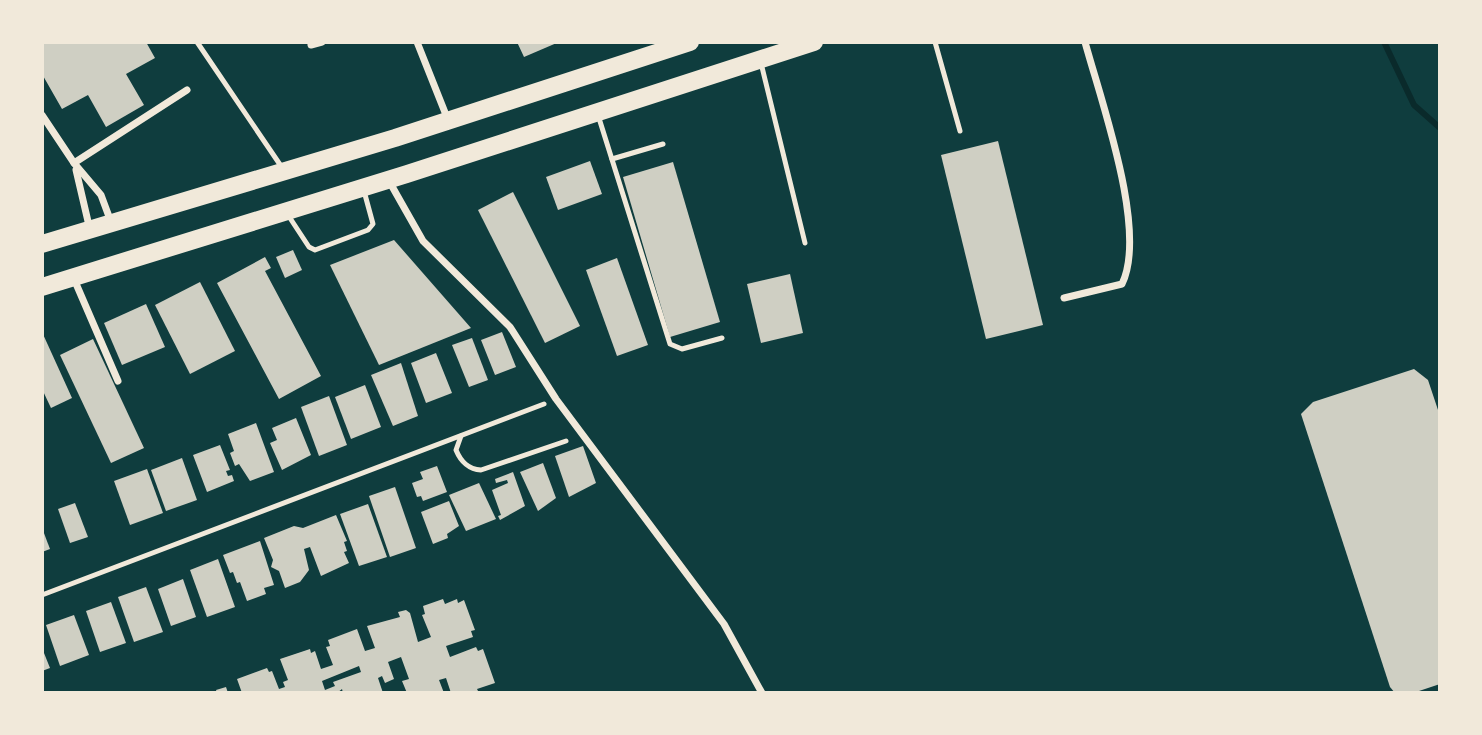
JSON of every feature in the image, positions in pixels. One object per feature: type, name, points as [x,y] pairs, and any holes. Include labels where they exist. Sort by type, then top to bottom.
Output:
[{"type":"main road","points":[[42,244],[449,120],[690,42]]},
{"type":"main road","points":[[42,287],[363,188],[814,42]]},
{"type":"street","points":[[311,45],[322,42]]},
{"type":"street","points":[[417,42],[449,120]]},
{"type":"street","points":[[1064,298],[1122,284],[1130,268],[1131,230],[1085,42]]},
{"type":"street","points":[[74,163],[187,90]]},
{"type":"street","points":[[42,115],[74,163],[101,195],[111,223]]},
{"type":"street","points":[[74,163],[86,204],[90,230]]},
{"type":"street","points":[[388,180],[423,242],[510,327],[556,399],[724,624],[762,693]]},
{"type":"street","points":[[73,277],[118,381]]},
{"type":"lane","points":[[197,42],[284,171]]},
{"type":"lane","points":[[935,42],[960,131]]},
{"type":"lane","points":[[760,60],[805,243]]},
{"type":"lane","points":[[597,113],[670,344],[682,349],[722,338]]},
{"type":"lane","points":[[612,159],[663,144]]},
{"type":"lane","points":[[285,212],[309,247],[315,250],[368,230],[373,224],[363,188]]},
{"type":"lane","points":[[42,595],[544,404]]},
{"type":"lane","points":[[461,436],[456,450],[462,461],[472,469],[481,470],[566,440]]},
{"type":"building","points":[[42,42],[146,42],[155,58],[126,74],[144,105],[106,127],[88,95],[62,109],[42,74]]},
{"type":"building","points":[[517,42],[559,42],[524,57]]},
{"type":"building","points":[[998,141],[1043,325],[986,339],[941,155]]},
{"type":"building","points":[[590,161],[602,194],[558,210],[546,177]]},
{"type":"building","points":[[673,162],[720,322],[670,337],[623,177]]},
{"type":"building","points":[[513,192],[580,326],[545,343],[478,210]]},
{"type":"building","points":[[394,240],[471,328],[379,365],[330,265]]},
{"type":"building","points":[[293,250],[302,270],[285,278],[276,257]]},
{"type":"building","points":[[265,257],[271,268],[265,271],[321,376],[279,399],[217,283]]},
{"type":"building","points":[[617,258],[648,345],[617,356],[586,270]]},
{"type":"building","points":[[790,274],[803,333],[761,343],[747,284]]},
{"type":"building","points":[[200,282],[235,351],[190,374],[155,305]]},
{"type":"building","points":[[146,304],[165,347],[122,365],[104,323]]},
{"type":"building","points":[[42,332],[72,398],[51,408],[42,389]]},
{"type":"building","points":[[502,332],[516,367],[495,375],[481,340]]},
{"type":"building","points":[[472,338],[488,380],[469,387],[452,345]]},
{"type":"building","points":[[93,339],[144,448],[111,463],[60,355]]},
{"type":"building","points":[[436,353],[452,393],[426,403],[411,363]]},
{"type":"building","points":[[401,363],[418,416],[393,426],[371,375]]},
{"type":"building","points":[[1414,369],[1428,380],[1440,416],[1440,684],[1413,693],[1395,693],[1390,687],[1301,414],[1313,402]]},
{"type":"building","points":[[365,385],[381,427],[351,439],[335,397]]},
{"type":"building","points":[[329,396],[347,445],[319,456],[301,407]]},
{"type":"building","points":[[296,418],[311,455],[282,470],[270,443],[277,440],[272,428]]},
{"type":"building","points":[[256,423],[274,472],[250,481],[239,464],[235,466],[230,453],[234,451],[228,434]]},
{"type":"building","points":[[220,445],[230,470],[226,471],[228,476],[232,475],[234,481],[207,492],[193,455]]},
{"type":"building","points":[[583,446],[596,483],[569,497],[555,456]]},
{"type":"building","points":[[182,458],[197,500],[166,511],[151,470]]},
{"type":"building","points":[[543,463],[556,498],[538,511],[520,472]]},
{"type":"building","points":[[437,466],[447,492],[423,501],[421,496],[417,497],[412,483],[423,479],[420,472]]},
{"type":"building","points":[[147,469],[163,513],[130,525],[114,481]]},
{"type":"building","points":[[513,472],[525,506],[500,520],[498,516],[501,515],[492,490],[508,483],[507,480],[496,483],[495,479]]},
{"type":"building","points":[[479,483],[496,519],[466,531],[449,495]]},
{"type":"building","points":[[395,487],[416,548],[390,557],[369,496]]},
{"type":"building","points":[[449,501],[459,526],[447,534],[448,538],[433,544],[421,512]]},
{"type":"building","points":[[75,503],[88,537],[70,543],[58,509]]},
{"type":"building","points":[[368,504],[387,557],[359,566],[340,514]]},
{"type":"building","points":[[336,515],[347,541],[344,542],[347,551],[344,552],[349,563],[321,576],[310,547],[304,549],[309,570],[300,582],[285,588],[279,571],[271,567],[273,560],[264,538],[294,526],[303,528]]},
{"type":"building","points":[[42,528],[50,549],[42,552]]},
{"type":"building","points":[[260,541],[274,585],[264,588],[266,594],[247,601],[240,582],[237,583],[233,572],[230,573],[223,555]]},
{"type":"building","points":[[218,559],[235,607],[207,617],[190,570]]},
{"type":"building","points":[[183,579],[196,617],[171,626],[158,589]]},
{"type":"building","points":[[146,587],[163,632],[134,642],[118,597]]},
{"type":"building","points":[[443,599],[445,604],[457,599],[458,603],[464,600],[475,630],[471,631],[473,637],[446,646],[450,657],[476,647],[478,651],[483,649],[495,683],[477,689],[479,693],[451,693],[446,678],[439,680],[444,693],[407,693],[402,681],[409,679],[401,657],[388,662],[394,679],[385,683],[382,676],[378,678],[383,693],[343,693],[342,689],[337,693],[242,693],[237,679],[267,668],[269,672],[272,671],[279,689],[285,687],[283,682],[288,680],[280,659],[310,649],[311,653],[315,651],[321,669],[333,665],[326,647],[330,646],[328,640],[357,629],[365,651],[375,648],[367,626],[400,617],[398,612],[406,610],[410,613],[418,642],[431,637],[422,615],[425,614],[423,606]],"holes":[[[359,666],[361,672],[333,682],[335,686],[325,690],[322,681]]]},
{"type":"building","points":[[111,602],[126,643],[100,652],[86,611]]},
{"type":"building","points":[[74,615],[89,655],[60,666],[46,625]]},
{"type":"building","points":[[42,648],[50,668],[42,671]]},
{"type":"building","points":[[226,687],[228,693],[217,693],[216,690]]},
{"type":"waterway","points":[[1384,42],[1414,105],[1440,128]]}]
